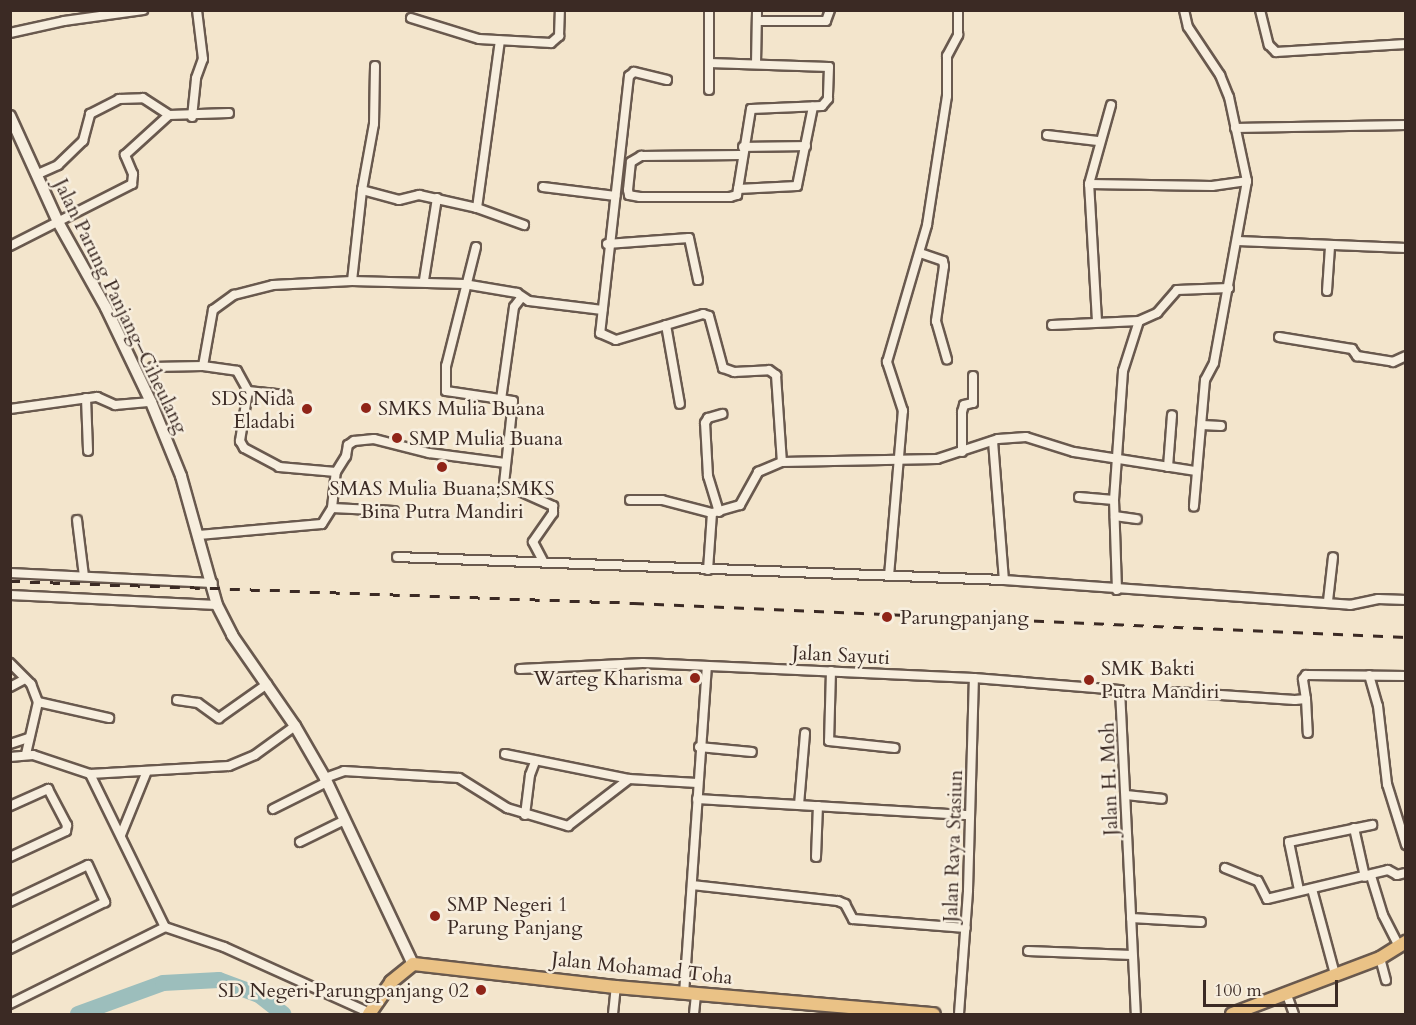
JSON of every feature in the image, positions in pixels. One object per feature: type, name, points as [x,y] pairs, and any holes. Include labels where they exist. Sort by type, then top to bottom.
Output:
[{"type":"main road","points":[[1232,1014],[1380,958],[1402,944]]},
{"type":"main road","name":"Jalan Mohamad Toha","points":[[413,964],[616,987],[884,1012],[934,1014]]},
{"type":"main road","points":[[370,1014],[391,982],[413,964]]},
{"type":"street","points":[[10,33],[86,14],[143,10]]},
{"type":"street","points":[[192,117],[196,78],[203,59],[197,10]]},
{"type":"street","points":[[411,18],[458,34],[500,41],[556,41],[560,10]]},
{"type":"street","points":[[709,10],[709,90]]},
{"type":"street","points":[[756,64],[757,10]]},
{"type":"street","points":[[757,21],[826,21],[830,10]]},
{"type":"street","points":[[889,576],[901,396],[887,362],[920,253],[947,96],[947,56],[958,35],[958,10]]},
{"type":"street","points":[[1184,10],[1188,27],[1220,75],[1247,181],[1238,241],[1214,363],[1206,375],[1195,471],[1194,507]]},
{"type":"street","points":[[1260,10],[1269,45],[1276,52],[1406,44]]},
{"type":"street","points":[[477,208],[500,41]]},
{"type":"street","points":[[709,63],[827,65],[828,99],[822,106],[813,107],[754,107],[749,113],[742,151],[737,195],[730,197],[629,195],[631,162],[641,156],[742,151],[806,146]]},
{"type":"street","points":[[352,281],[362,190],[374,124],[375,66]]},
{"type":"street","points":[[667,80],[630,72],[607,244],[600,333],[610,340],[706,314],[723,368],[734,372],[769,370],[776,375],[782,462]]},
{"type":"street","points":[[38,174],[58,165],[83,141],[90,114],[105,104],[143,98],[169,115],[192,117],[229,113]]},
{"type":"street","points":[[1097,321],[1089,184],[1098,141],[1111,105]]},
{"type":"street","points":[[738,189],[795,188],[813,107]]},
{"type":"street","points":[[10,246],[132,184],[133,174],[125,155],[169,115]]},
{"type":"street","name":"Jalan Parung Panjang–Ciheulang","points":[[10,116],[58,222],[106,308],[151,402],[200,535],[217,605],[232,635],[295,726],[326,780],[413,964]]},
{"type":"street","points":[[1235,128],[1406,125]]},
{"type":"street","points":[[1047,135],[1098,141]]},
{"type":"street","points":[[1089,184],[1212,186],[1247,181]]},
{"type":"street","points":[[543,187],[615,196]]},
{"type":"street","points":[[362,190],[399,200],[415,195],[437,198],[477,208],[524,225]]},
{"type":"street","points":[[424,280],[437,198]]},
{"type":"street","points":[[607,244],[690,238],[698,280]]},
{"type":"street","points":[[1238,241],[1330,247],[1406,248]]},
{"type":"street","points":[[476,247],[464,284],[446,366],[446,391],[513,401],[513,427],[505,463],[504,484],[553,506],[554,513],[533,542],[543,561]]},
{"type":"street","points":[[1327,291],[1330,247]]},
{"type":"street","points":[[920,253],[943,261],[936,321],[947,359]]},
{"type":"street","points":[[203,366],[209,317],[222,301],[273,285],[424,280],[464,284],[517,293],[521,298],[602,310]]},
{"type":"street","points":[[1052,326],[1097,321],[1139,321],[1157,314],[1177,290],[1229,288]]},
{"type":"street","points":[[501,399],[514,307],[521,298]]},
{"type":"street","points":[[1117,590],[1114,500],[1123,371],[1139,321]]},
{"type":"street","points":[[666,325],[680,404]]},
{"type":"street","points":[[1279,337],[1352,349],[1357,356],[1372,359],[1399,362],[1406,356]]},
{"type":"street","points":[[153,367],[203,366],[237,371],[248,391],[240,441],[244,448],[279,467],[336,472]]},
{"type":"street","points":[[962,452],[962,412],[964,405],[973,403],[973,376]]},
{"type":"street","points":[[248,391],[286,395]]},
{"type":"street","points":[[10,409],[101,397],[115,405],[151,402]]},
{"type":"street","points":[[86,398],[88,451]]},
{"type":"street","points":[[708,570],[715,512],[708,476],[705,423],[708,418],[722,414]]},
{"type":"street","points":[[1168,467],[1172,415]]},
{"type":"street","points":[[1202,425],[1221,426]]},
{"type":"street","points":[[630,500],[662,500],[715,512],[740,506],[758,472],[782,462],[937,459],[993,441],[1026,437],[1074,452],[1195,471]]},
{"type":"street","points":[[200,535],[322,524],[332,508],[336,472],[346,456],[348,445],[374,439],[429,453],[505,463]]},
{"type":"street","points":[[993,441],[1004,580]]},
{"type":"street","points":[[1079,497],[1114,500]]},
{"type":"street","points":[[332,508],[394,511]]},
{"type":"street","points":[[1115,516],[1137,519]]},
{"type":"street","points":[[77,520],[84,576]]},
{"type":"street","points":[[397,557],[1004,580],[1117,590],[1328,601],[1356,605],[1373,599],[1406,600]]},
{"type":"street","points":[[1328,601],[1333,558]]},
{"type":"street","points":[[10,573],[213,584]]},
{"type":"street","points":[[10,595],[217,605]]},
{"type":"street","points":[[10,663],[25,679],[38,702],[26,754]]},
{"type":"street","name":"Jalan Sayuti","points":[[520,669],[633,663],[974,678]]},
{"type":"street","points":[[694,1014],[690,994],[692,885],[699,747],[707,667]]},
{"type":"street","points":[[831,671],[829,741],[895,748]]},
{"type":"street","points":[[1308,733],[1303,679],[1306,675],[1406,676]]},
{"type":"street","points":[[1369,675],[1378,706],[1387,784],[1406,845]]},
{"type":"street","name":"Jalan H. Moh","points":[[974,678],[1120,690],[1136,1014]]},
{"type":"street","name":"Jalan Raya Stasiun","points":[[959,1014],[966,927],[974,678]]},
{"type":"street","points":[[10,687],[25,679]]},
{"type":"street","points":[[177,700],[198,703],[219,718],[267,684]]},
{"type":"street","points":[[1176,692],[1276,701],[1306,699]]},
{"type":"street","points":[[38,702],[108,717]]},
{"type":"street","points":[[10,757],[26,754],[90,774],[241,763],[295,726]]},
{"type":"street","points":[[799,805],[805,733]]},
{"type":"street","points":[[10,744],[29,738]]},
{"type":"street","points":[[699,747],[752,752]]},
{"type":"street","points":[[505,754],[629,780],[697,783]]},
{"type":"street","points":[[525,815],[535,762]]},
{"type":"street","points":[[122,835],[147,771]]},
{"type":"street","points":[[273,809],[344,771],[459,778],[525,815],[572,825],[629,780]]},
{"type":"street","points":[[90,774],[122,835],[165,927]]},
{"type":"street","points":[[10,806],[48,789],[67,825],[66,831],[10,857]]},
{"type":"street","points":[[1126,795],[1162,799]]},
{"type":"street","points":[[697,799],[970,815]]},
{"type":"street","points":[[816,857],[818,806]]},
{"type":"street","points":[[300,842],[345,820]]},
{"type":"street","points":[[1299,890],[1289,842],[1372,825]]},
{"type":"street","points":[[1354,828],[1368,877],[1383,915],[1402,944]]},
{"type":"street","points":[[10,902],[84,865],[89,866],[105,902],[10,949]]},
{"type":"street","points":[[1225,868],[1258,881],[1267,899],[1299,890],[1368,877],[1388,870],[1397,875],[1406,873]]},
{"type":"street","points":[[692,885],[838,901],[845,904],[853,919],[966,927]]},
{"type":"street","points":[[1312,889],[1335,974]]},
{"type":"street","points":[[1131,918],[1201,922]]},
{"type":"street","points":[[10,1004],[165,927],[224,947],[370,1014]]},
{"type":"street","points":[[1028,951],[1132,955]]},
{"type":"street","points":[[1380,958],[1386,980]]},
{"type":"street","points":[[613,1014],[616,987]]},
{"type":"street","points":[[1287,995],[1294,1014]]},
{"type":"waterway","points":[[78,1014],[163,983],[219,980],[259,995],[283,1014]]},
{"type":"railway","points":[[10,581],[634,603],[1406,637]]},
{"type":"place","name":"SMKS Mulia Buana","points":[[366,408]]},
{"type":"place","name":"SDS Nida Eladabi","points":[[307,409]]},
{"type":"place","name":"SMP Mulia Buana","points":[[397,438]]},
{"type":"place","name":"SMAS Mulia Buana;SMKS Bina Putra Mandiri","points":[[442,467]]},
{"type":"place","name":"Parungpanjang","points":[[887,617]]},
{"type":"place","name":"Warteg Kharisma","points":[[695,678]]},
{"type":"place","name":"SMK Bakti Putra Mandiri","points":[[1089,680]]},
{"type":"place","name":"SMP Negeri 1 Parung Panjang","points":[[435,916]]},
{"type":"place","name":"SD Negeri Parungpanjang 02","points":[[481,990]]}]
